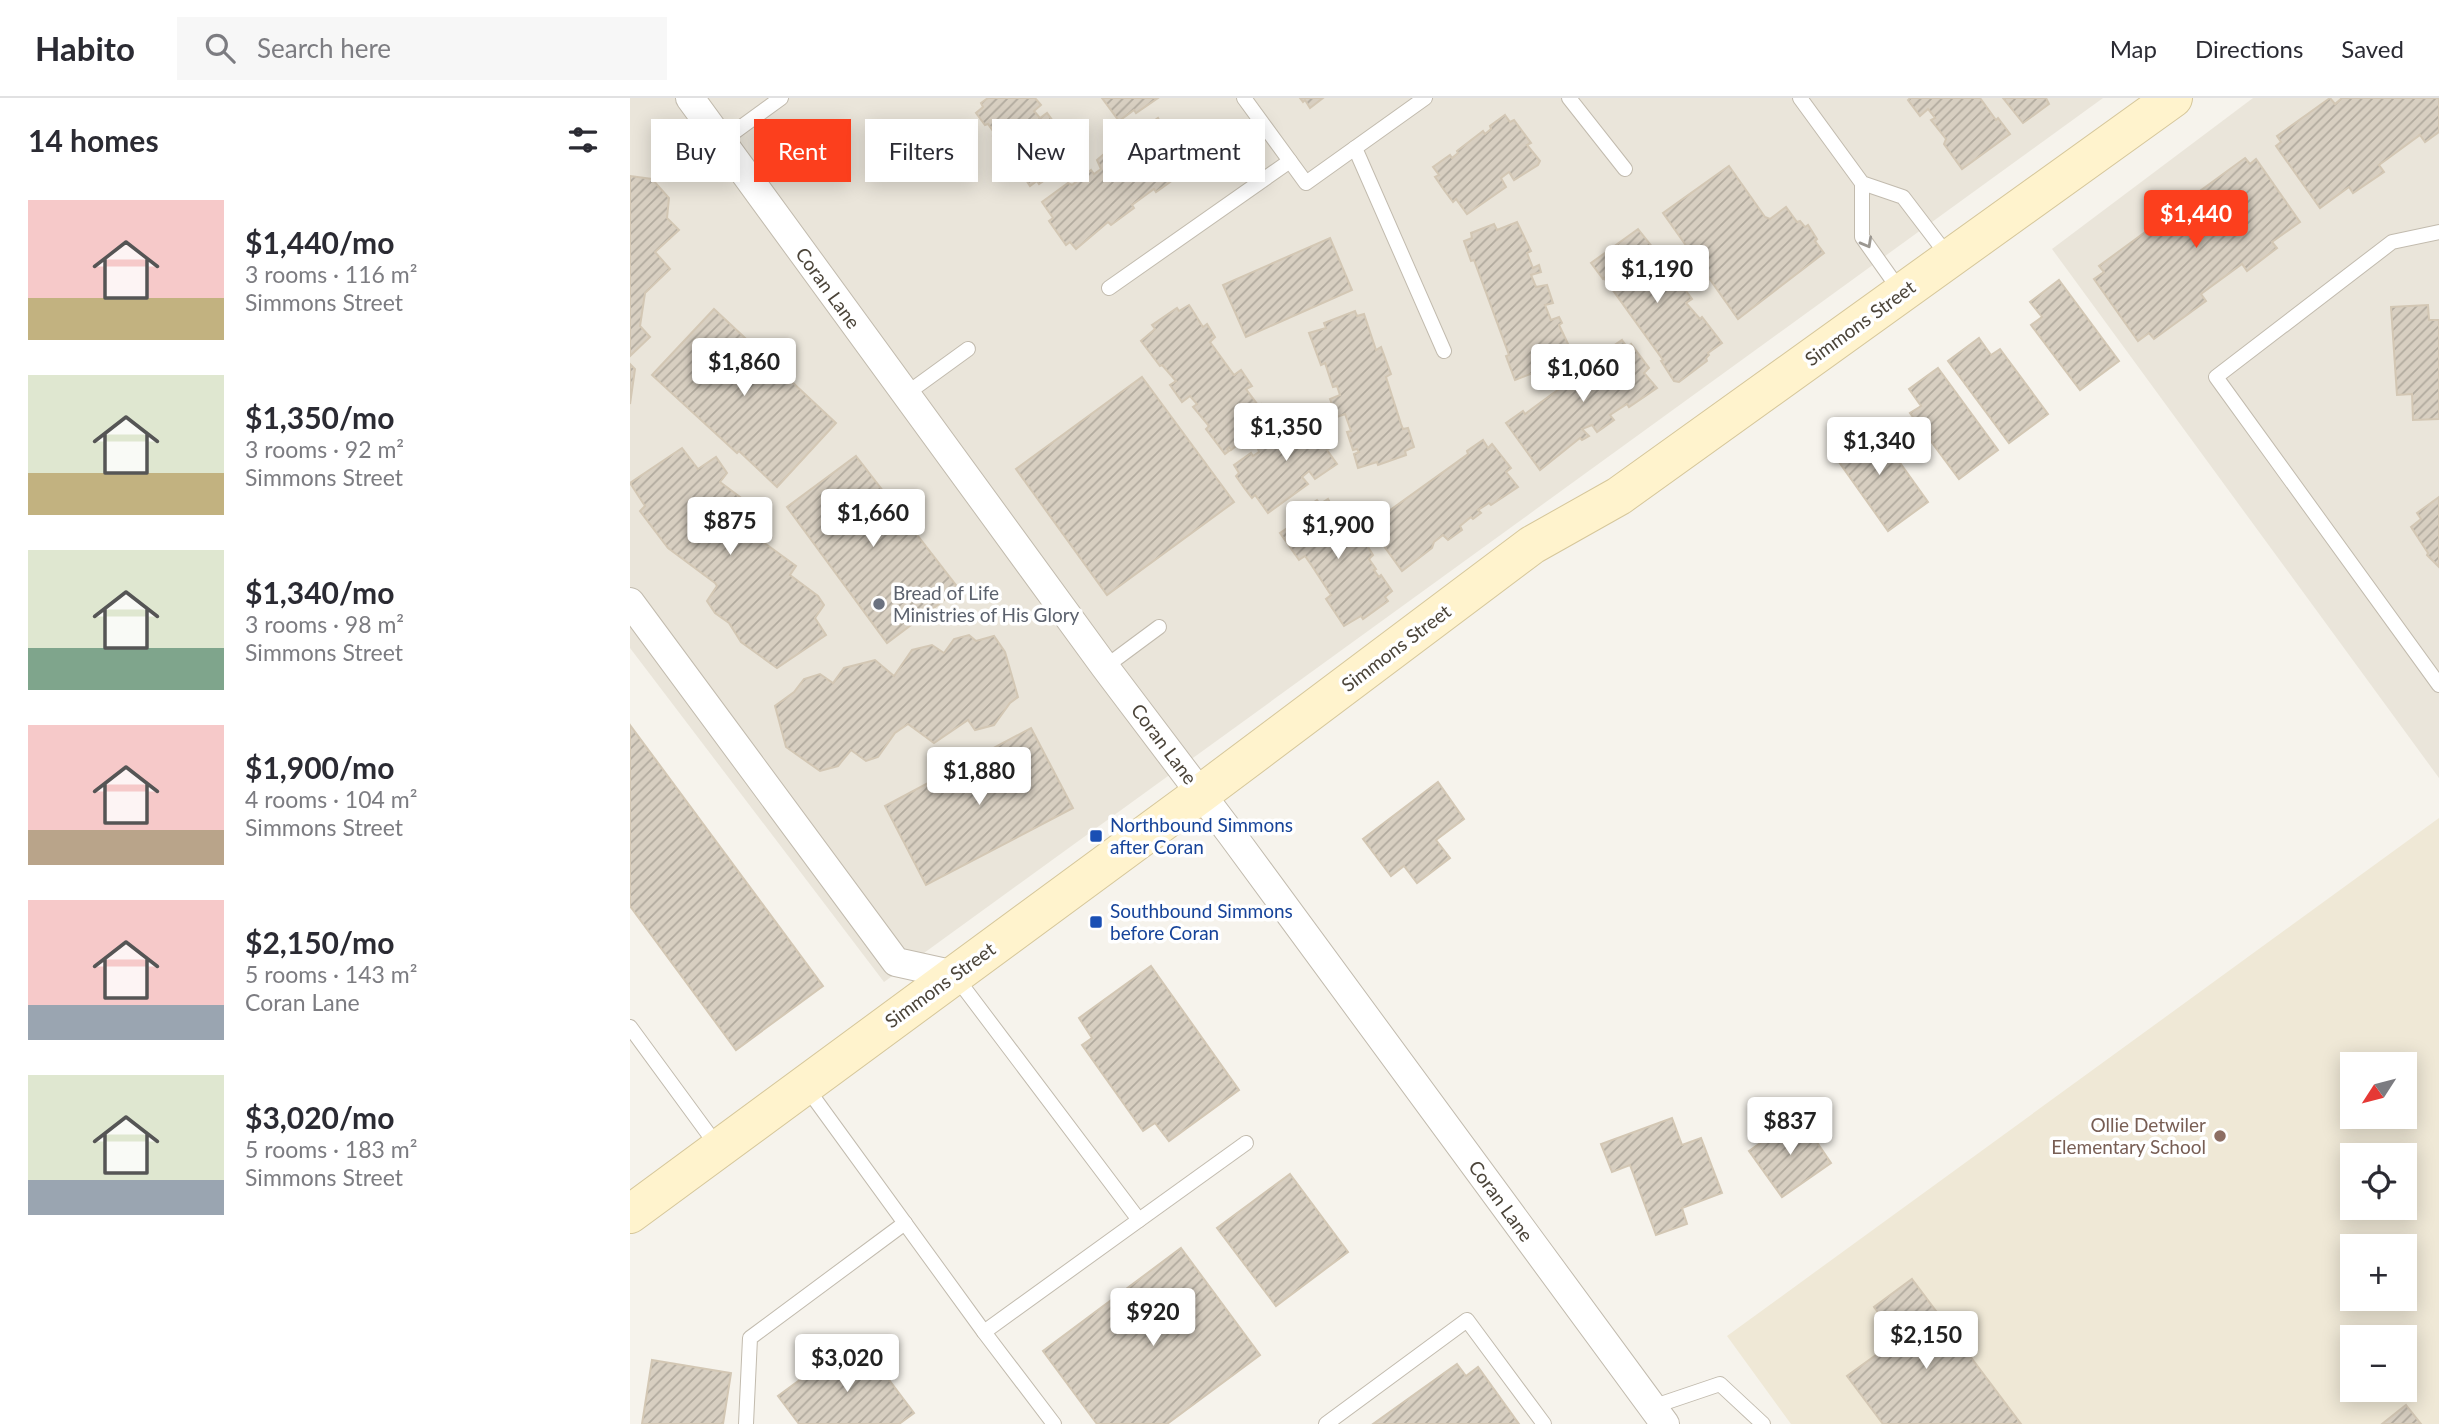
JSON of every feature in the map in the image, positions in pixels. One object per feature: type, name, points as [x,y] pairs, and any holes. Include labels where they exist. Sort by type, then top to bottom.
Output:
[{"type":"main road","name":"Simmons Street","points":[[630,1214],[1202,793],[1532,545],[1619,496],[2173,98]]},
{"type":"street","name":"Coran Lane","points":[[690,98],[706,119]]},
{"type":"street","name":"Coran Lane","points":[[740,166],[1105,667],[1202,793],[1658,1415]]},
{"type":"street","points":[[630,602],[896,962],[954,975]]},
{"type":"lane","points":[[740,128],[780,98]]},
{"type":"lane","points":[[1244,98],[1306,183],[1425,98]]},
{"type":"lane","points":[[1569,98],[1625,169]]},
{"type":"lane","points":[[1801,98],[1862,183],[1903,197],[1950,258]]},
{"type":"lane","points":[[1355,148],[1444,351]]},
{"type":"lane","points":[[1109,288],[1290,161]]},
{"type":"lane","points":[[1862,183],[1861,237],[1902,293]]},
{"type":"lane","points":[[2439,232],[2392,242],[2216,377],[2439,685]]},
{"type":"lane","points":[[906,394],[968,349]]},
{"type":"lane","points":[[1105,667],[1159,627]]},
{"type":"lane","points":[[954,975],[1139,1220]]},
{"type":"lane","points":[[630,1027],[719,1149]]},
{"type":"lane","points":[[805,1085],[1054,1424]]},
{"type":"lane","points":[[984,1332],[1246,1143]]},
{"type":"lane","points":[[746,1424],[750,1338],[905,1223]]},
{"type":"lane","points":[[1326,1424],[1467,1320],[1544,1424]]},
{"type":"lane","points":[[1658,1415],[1720,1384],[1763,1424]]},
{"type":"shaded area","points":[[630,98],[2103,98],[884,982],[630,648]]},
{"type":"shaded area","points":[[2253,98],[2439,98],[2439,778],[2052,249]]},
{"type":"shaded area","name":"Ollie Detwiler Elementary School","points":[[2439,818],[2439,1424],[1791,1424],[1727,1336]]},
{"type":"building","points":[[988,98],[1035,98],[1041,105],[1034,111],[1040,118],[1047,113],[1051,119],[992,119],[992,130],[976,113],[983,107],[981,103]]},
{"type":"building","points":[[1102,98],[1158,98],[1136,113],[1134,110],[1118,119]]},
{"type":"building","points":[[1300,98],[1323,98],[1310,108],[1305,100],[1303,102]]},
{"type":"building","points":[[1980,98],[2010,134],[1962,169],[1944,144],[1946,139],[1931,120],[1935,118],[1928,109],[1920,116],[1908,100]]},
{"type":"building","points":[[2003,98],[2046,98],[2049,104],[2023,123]]},
{"type":"building","points":[[2330,98],[2335,104],[2342,98],[2439,98],[2439,132],[2425,142],[2420,135],[2379,165],[2384,172],[2353,193],[2349,187],[2320,208],[2276,146],[2281,142],[2277,136]]},
{"type":"building","points":[[1505,115],[1510,122],[1514,120],[1531,143],[1527,145],[1540,161],[1514,180],[1509,172],[1501,178],[1506,187],[1467,214],[1456,199],[1453,202],[1444,190],[1435,177],[1439,175],[1433,167],[1450,155],[1452,158],[1457,151],[1483,131],[1485,134],[1491,129],[1490,126]]},
{"type":"building","points":[[1103,155],[1103,182],[1170,182],[1156,192],[1154,189],[1132,205],[1134,208],[1111,225],[1108,222],[1076,249],[1070,242],[1066,245],[1049,221],[1053,218],[1042,202],[1068,183],[1072,185],[1076,182],[1089,182],[1089,172],[1091,170],[1094,174],[1101,169],[1097,160]]},
{"type":"building","points":[[2245,158],[2250,164],[2256,159],[2300,222],[2272,242],[2277,248],[2247,271],[2242,264],[2201,294],[2206,301],[2154,339],[2149,333],[2138,341],[2094,279],[2104,272],[2099,266],[2152,227],[2157,232],[2197,203],[2193,196]]},
{"type":"building","points":[[1729,166],[1765,217],[1770,219],[1786,207],[1797,222],[1800,221],[1805,227],[1808,225],[1824,253],[1738,319],[1663,213]]},
{"type":"building","points":[[630,176],[651,179],[651,182],[655,182],[669,198],[667,218],[679,230],[655,252],[670,269],[645,293],[640,326],[650,337],[630,356]]},
{"type":"building","points":[[1517,222],[1531,251],[1527,253],[1533,268],[1539,265],[1541,272],[1531,275],[1536,287],[1547,285],[1553,303],[1545,305],[1551,320],[1559,317],[1562,323],[1559,325],[1569,346],[1568,355],[1552,361],[1554,365],[1515,380],[1506,356],[1509,355],[1474,260],[1471,261],[1464,241],[1472,238],[1471,233],[1494,224],[1497,230]]},
{"type":"building","points":[[1638,229],[1657,253],[1653,257],[1661,268],[1665,270],[1669,267],[1675,276],[1668,282],[1672,287],[1680,283],[1692,299],[1686,303],[1700,319],[1702,317],[1722,343],[1708,353],[1707,361],[1679,382],[1674,381],[1661,361],[1663,360],[1591,263]]},
{"type":"building","points":[[1330,238],[1352,290],[1246,337],[1223,285]]},
{"type":"building","points":[[2059,280],[2119,361],[2080,390],[2031,325],[2042,317],[2030,302]]},
{"type":"building","points":[[1189,305],[1203,327],[1207,324],[1215,337],[1210,342],[1234,375],[1241,370],[1252,386],[1246,389],[1271,419],[1265,425],[1268,430],[1243,448],[1240,443],[1231,450],[1229,447],[1225,454],[1206,429],[1209,426],[1193,407],[1197,404],[1190,396],[1182,402],[1170,385],[1176,381],[1160,366],[1141,341],[1155,329],[1152,325],[1177,308],[1179,311]]},
{"type":"building","points":[[2428,305],[2429,320],[2439,320],[2439,419],[2413,420],[2412,394],[2397,395],[2391,307]]},
{"type":"building","points":[[714,309],[836,423],[777,487],[652,375]]},
{"type":"building","points":[[1355,311],[1357,316],[1364,314],[1376,350],[1381,347],[1391,374],[1386,377],[1401,424],[1403,429],[1408,428],[1414,447],[1405,451],[1406,455],[1378,465],[1377,462],[1358,468],[1354,454],[1359,452],[1357,449],[1353,450],[1347,432],[1351,431],[1345,414],[1337,417],[1330,399],[1340,395],[1337,386],[1333,387],[1325,363],[1321,365],[1309,333],[1326,328],[1324,323]]},
{"type":"building","points":[[1979,338],[1991,355],[2000,349],[2048,414],[2009,443],[1948,361]]},
{"type":"building","points":[[1622,340],[1627,347],[1631,344],[1649,368],[1644,373],[1657,388],[1629,407],[1627,404],[1610,415],[1614,420],[1597,432],[1592,425],[1582,429],[1589,436],[1582,440],[1580,438],[1540,470],[1506,423],[1523,411],[1525,414]]},
{"type":"building","points":[[630,364],[635,369],[630,404]]},
{"type":"building","points":[[1938,368],[1998,450],[1959,479],[1910,413],[1921,406],[1909,389]]},
{"type":"building","points":[[1142,377],[1234,502],[1107,595],[1016,469]]},
{"type":"building","points":[[1308,414],[1313,421],[1317,419],[1333,440],[1329,443],[1332,447],[1327,450],[1337,464],[1315,479],[1309,471],[1302,477],[1308,484],[1268,513],[1255,495],[1252,498],[1245,489],[1236,476],[1239,473],[1234,465],[1251,453],[1253,456],[1259,452],[1258,449],[1285,430],[1287,432],[1293,428],[1291,426]]},
{"type":"building","points":[[1859,426],[1870,442],[1880,435],[1928,502],[1888,531],[1829,448]]},
{"type":"building","points":[[1483,440],[1488,448],[1492,444],[1511,468],[1506,472],[1518,487],[1491,505],[1489,503],[1478,510],[1481,513],[1460,526],[1462,530],[1448,540],[1443,535],[1434,542],[1432,548],[1402,571],[1368,524],[1468,454],[1467,451]]},
{"type":"building","points":[[682,448],[698,469],[716,457],[727,473],[720,482],[752,506],[743,518],[755,536],[796,566],[790,575],[818,596],[824,605],[815,618],[826,635],[777,668],[741,642],[729,623],[715,613],[707,601],[717,586],[715,583],[668,548],[640,511],[645,506],[630,483]]},
{"type":"building","points":[[856,456],[959,589],[887,643],[787,507]]},
{"type":"building","points":[[2439,497],[2439,567],[2427,555],[2411,527],[2421,519],[2417,513]]},
{"type":"building","points":[[1328,499],[1350,532],[1356,527],[1373,555],[1369,559],[1376,569],[1374,570],[1392,591],[1385,597],[1388,601],[1363,619],[1361,616],[1344,626],[1326,599],[1331,595],[1312,566],[1305,556],[1299,560],[1280,533],[1296,522],[1292,517],[1317,500],[1320,504]]},
{"type":"building","points":[[969,635],[976,641],[994,636],[1005,652],[1018,697],[1010,703],[994,725],[975,730],[968,720],[934,743],[908,724],[895,733],[878,757],[866,761],[851,750],[838,766],[820,771],[786,747],[775,706],[794,692],[804,679],[820,674],[833,683],[844,668],[875,660],[894,676],[912,650],[932,645],[944,653],[954,639]]},
{"type":"building","points":[[630,725],[823,986],[736,1050],[630,906]]},
{"type":"building","points":[[1031,728],[1073,808],[926,885],[885,806]]},
{"type":"building","points":[[1438,782],[1464,819],[1436,840],[1450,858],[1417,883],[1404,866],[1391,876],[1363,839]]},
{"type":"building","points":[[1151,966],[1239,1090],[1169,1141],[1155,1123],[1143,1131],[1082,1045],[1092,1038],[1079,1018]]},
{"type":"building","points":[[1799,1116],[1831,1163],[1782,1197],[1749,1151]]},
{"type":"building","points":[[1672,1118],[1682,1145],[1701,1138],[1722,1193],[1682,1208],[1687,1224],[1656,1235],[1630,1165],[1612,1172],[1601,1144]]},
{"type":"building","points":[[1290,1174],[1348,1252],[1276,1306],[1217,1228]]},
{"type":"building","points":[[1181,1248],[1260,1355],[1167,1424],[1097,1424],[1043,1351]]},
{"type":"building","points":[[1912,1279],[2021,1424],[1883,1424],[1847,1376],[1898,1339],[1874,1307]]},
{"type":"building","points":[[862,1344],[914,1413],[899,1424],[799,1424],[778,1396],[831,1357],[836,1364]]},
{"type":"building","points":[[652,1360],[731,1373],[723,1424],[642,1424]]},
{"type":"building","points":[[1457,1364],[1466,1376],[1478,1367],[1519,1424],[1373,1424]]},
{"type":"building","points":[[2406,1405],[2421,1424],[2382,1424]]},
{"type":"place","name":"Bread of Life Ministries of His Glory","points":[[879,604]]},
{"type":"place","name":"Northbound Simmons after Coran","points":[[1096,836]]},
{"type":"place","name":"Southbound Simmons before Coran","points":[[1096,922]]},
{"type":"place","name":"Ollie Detwiler Elementary School","points":[[2220,1136]]}]
